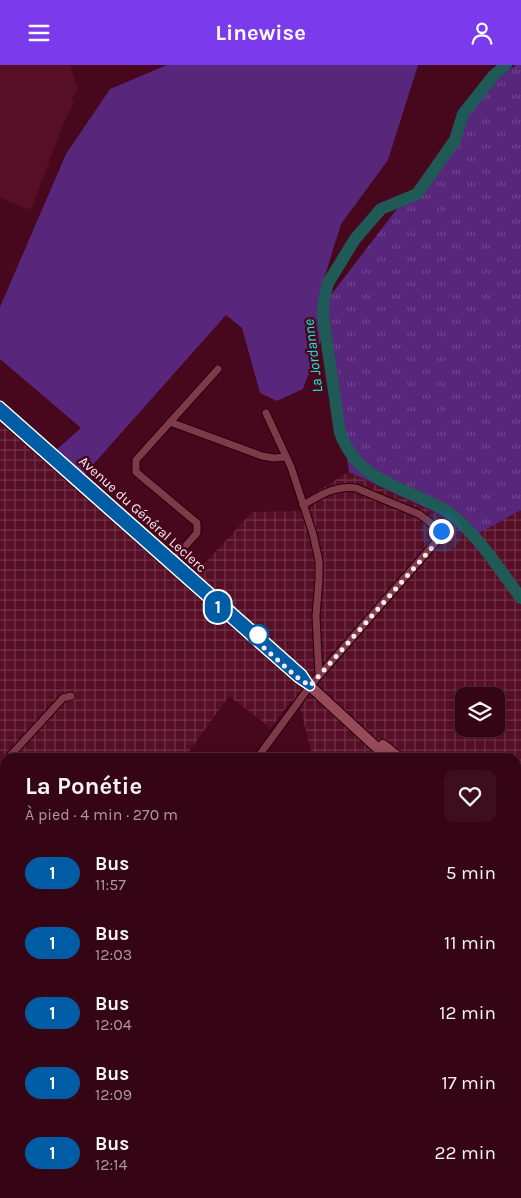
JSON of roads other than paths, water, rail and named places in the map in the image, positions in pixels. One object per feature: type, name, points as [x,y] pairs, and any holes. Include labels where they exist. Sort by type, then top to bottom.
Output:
[{"type":"street","points":[[173,560],[197,533],[197,523],[136,472],[136,460],[218,369]]},
{"type":"street","name":"Avenue du Général Leclerc","points":[[0,406],[302,674],[310,686]]},
{"type":"street","points":[[266,413],[291,467],[313,534],[319,561],[316,616],[319,675]]},
{"type":"street","name":"Avenue du Général Leclerc","points":[[0,414],[261,646],[310,686],[383,753]]},
{"type":"street","points":[[170,422],[262,456],[286,457]]},
{"type":"street","points":[[261,753],[319,675],[441,536],[441,531],[419,514],[356,488],[346,486],[333,489],[303,505]]},
{"type":"street","points":[[13,753],[63,698],[71,696]]},
{"type":"street","name":"Avenue du Général Leclerc","points":[[347,719],[356,722],[393,753]]},
{"type":"waterway","name":"La Jordanne","points":[[506,65],[494,75],[463,114],[455,140],[417,194],[381,209],[355,239],[328,283],[324,299],[323,316],[340,433],[354,458],[373,475],[447,511],[458,520],[487,551],[521,598]]}]
